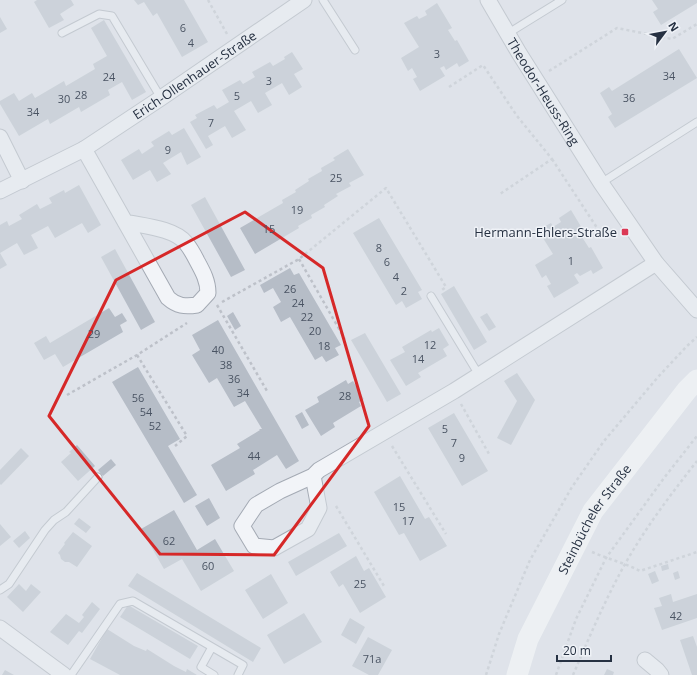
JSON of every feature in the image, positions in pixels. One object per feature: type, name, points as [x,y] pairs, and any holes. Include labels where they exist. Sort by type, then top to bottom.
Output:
[{"type":"main road","name":"Steinbücheler Straße","points":[[517,675],[528,639],[593,511],[687,390],[697,380]]},
{"type":"street","name":"Erich-Ollenhauer-Straße","points":[[0,191],[84,149],[304,0]]},
{"type":"street","name":"Theodor-Heuss-Ring","points":[[488,0],[507,34],[601,183],[656,262],[697,310]]},
{"type":"street","points":[[0,137],[22,181]]},
{"type":"street","points":[[84,149],[168,298],[174,304],[182,306],[197,305],[208,293],[206,278],[186,242],[168,231],[126,222]]},
{"type":"street","points":[[313,476],[319,508],[308,529],[274,548],[254,546],[242,526],[256,505],[280,491],[313,476],[319,470],[454,391],[656,262]]},
{"type":"street","points":[[0,628],[64,675]]},
{"type":"street","points":[[645,660],[661,675]]},
{"type":"lane","points":[[323,0],[355,50]]},
{"type":"lane","points":[[507,34],[562,0]]},
{"type":"lane","points":[[62,33],[99,14],[112,16],[161,98]]},
{"type":"lane","points":[[601,183],[697,122]]},
{"type":"lane","points":[[431,296],[479,375]]},
{"type":"lane","points":[[0,590],[9,584],[45,530],[54,520],[66,512],[98,477]]},
{"type":"lane","points":[[71,675],[120,604],[133,601],[243,666],[238,675]]},
{"type":"lane","points":[[212,647],[201,667],[214,675]]},
{"type":"path","points":[[208,0],[235,47]]},
{"type":"path","points":[[536,80],[618,28],[672,39],[697,24]]},
{"type":"path","points":[[449,87],[483,65],[517,116],[552,159],[603,237],[626,220]]},
{"type":"path","points":[[500,194],[552,159]]},
{"type":"path","points":[[210,309],[299,259],[386,188],[446,288],[431,296]]},
{"type":"path","points":[[299,259],[346,341]]},
{"type":"path","points":[[208,293],[217,305],[267,391]]},
{"type":"path","points":[[67,395],[190,321]]},
{"type":"path","points":[[486,675],[499,634],[530,560],[572,487],[609,436],[658,377],[697,337]]},
{"type":"path","points":[[137,354],[187,436],[176,446]]},
{"type":"path","points":[[454,391],[489,454]]},
{"type":"path","points":[[384,432],[446,534]]},
{"type":"path","points":[[556,675],[576,619],[606,558],[664,478],[697,436]]},
{"type":"path","points":[[573,675],[597,619],[625,564],[667,498],[697,461]]},
{"type":"path","points":[[318,501],[334,502],[384,586]]},
{"type":"path","points":[[576,545],[640,571],[697,552]]},
{"type":"highlighted area","points":[[245,212],[323,268],[369,426],[274,555],[160,554],[49,416],[116,280]]},
{"type":"building","points":[[37,0],[71,0],[74,5],[60,14],[64,20],[49,28],[34,2]]},
{"type":"building","points":[[134,0],[184,0],[208,42],[182,57],[157,13],[153,16],[144,2],[138,5]]},
{"type":"building","points":[[652,0],[697,0],[697,3],[661,25],[653,12],[658,9]]},
{"type":"building","points":[[437,3],[452,28],[448,30],[455,41],[457,40],[469,61],[459,67],[457,63],[446,70],[444,66],[440,68],[445,76],[420,91],[413,79],[417,77],[412,68],[408,71],[401,58],[419,47],[404,23],[417,16],[419,19],[427,15],[425,11]]},
{"type":"building","points":[[0,17],[7,29],[0,33]]},
{"type":"building","points":[[104,20],[146,92],[132,100],[122,82],[108,90],[110,95],[81,112],[79,107],[50,124],[48,119],[19,136],[0,104],[0,101],[14,93],[19,101],[32,93],[35,98],[64,81],[66,86],[95,69],[93,64],[107,56],[91,28]]},
{"type":"building","points":[[679,49],[697,78],[615,128],[608,117],[612,114],[600,93],[609,87],[612,91]]},
{"type":"building","points":[[292,52],[303,69],[294,74],[302,87],[289,95],[282,83],[265,93],[272,105],[258,113],[251,101],[234,111],[246,130],[232,138],[225,126],[208,136],[213,145],[206,149],[190,122],[197,118],[195,115],[214,105],[217,109],[229,102],[222,90],[240,80],[243,84],[255,77],[252,72],[270,62],[273,66],[285,59],[284,57]]},
{"type":"building","points":[[184,128],[201,157],[187,165],[181,152],[163,163],[171,174],[157,182],[150,170],[133,180],[121,160],[139,149],[142,154],[154,146],[151,142],[169,131],[172,135]]},
{"type":"building","points":[[348,149],[364,175],[349,183],[351,186],[336,194],[338,196],[324,205],[325,207],[311,215],[312,218],[298,226],[299,228],[255,254],[240,228],[283,203],[282,200],[296,192],[295,190],[309,181],[308,179],[322,171],[321,168],[335,160],[333,158]]},
{"type":"building","points":[[79,185],[101,225],[88,233],[82,223],[55,238],[48,226],[31,235],[38,248],[24,255],[17,243],[0,253],[0,225],[7,221],[9,226],[22,219],[19,215],[37,204],[40,209],[52,203],[49,198],[64,190],[65,193]]},
{"type":"building","points":[[205,197],[245,270],[231,277],[191,205]]},
{"type":"building","points":[[571,210],[586,235],[582,237],[589,248],[591,247],[603,268],[593,274],[591,270],[580,276],[577,273],[574,275],[579,283],[554,298],[547,286],[551,284],[546,275],[542,278],[535,265],[553,254],[538,230],[551,223],[553,227],[561,222],[559,218]]},
{"type":"building","points":[[379,218],[422,290],[418,292],[422,299],[406,308],[402,301],[396,305],[353,233]]},
{"type":"building","points":[[115,249],[155,322],[141,330],[101,257]]},
{"type":"building","points":[[0,253],[7,265],[0,269]]},
{"type":"building","points":[[290,268],[294,275],[299,273],[341,345],[335,348],[339,355],[326,362],[322,356],[315,360],[290,317],[281,322],[273,307],[281,302],[273,288],[264,293],[260,285]]},
{"type":"building","points":[[454,286],[487,342],[474,350],[441,294]]},
{"type":"building","points":[[109,308],[115,317],[122,313],[127,321],[120,325],[123,332],[63,367],[55,354],[44,360],[34,343],[46,336],[50,343]]},
{"type":"building","points":[[233,312],[241,326],[235,330],[227,316]]},
{"type":"building","points":[[487,313],[496,327],[489,331],[480,317]]},
{"type":"building","points":[[218,320],[299,461],[286,469],[277,455],[253,470],[255,474],[226,491],[211,465],[240,448],[237,444],[260,430],[259,429],[262,429],[245,401],[234,407],[217,378],[209,383],[192,355],[200,350],[192,335]]},
{"type":"building","points":[[439,328],[449,345],[443,349],[447,356],[418,373],[421,377],[406,386],[390,360],[405,352],[402,347],[431,330],[432,332]]},
{"type":"building","points":[[365,333],[401,394],[387,402],[351,340]]},
{"type":"building","points":[[138,367],[180,439],[168,446],[197,495],[184,503],[112,382]]},
{"type":"building","points":[[517,373],[535,400],[511,445],[497,438],[517,401],[504,381]]},
{"type":"building","points":[[346,380],[348,384],[353,381],[364,399],[359,402],[361,406],[333,423],[335,427],[321,436],[305,410],[319,402],[317,397]]},
{"type":"building","points":[[302,412],[309,425],[302,429],[295,416]]},
{"type":"building","points":[[454,413],[488,471],[462,486],[428,428]]},
{"type":"building","points":[[77,445],[95,466],[78,481],[61,462]]},
{"type":"building","points":[[21,448],[29,456],[1,485],[0,470]]},
{"type":"building","points":[[111,459],[116,465],[103,476],[98,470]]},
{"type":"building","points":[[400,476],[425,519],[429,517],[447,546],[420,561],[404,533],[399,535],[374,492]]},
{"type":"building","points":[[209,498],[220,518],[207,526],[195,506]]},
{"type":"building","points":[[174,510],[197,550],[215,539],[234,571],[201,591],[182,559],[164,569],[141,529]]},
{"type":"building","points":[[79,518],[91,527],[86,533],[74,524]]},
{"type":"building","points":[[0,524],[11,537],[0,546]]},
{"type":"building","points":[[25,531],[30,538],[19,548],[13,541]]},
{"type":"building","points":[[73,532],[92,546],[77,567],[69,562],[65,562],[61,559],[58,553]]},
{"type":"building","points":[[339,533],[347,546],[296,576],[288,562]]},
{"type":"building","points":[[356,556],[364,571],[369,568],[386,597],[360,613],[343,584],[339,587],[330,572]]},
{"type":"building","points":[[668,564],[669,569],[662,571],[661,566]]},
{"type":"building","points":[[655,571],[659,581],[652,584],[648,574]]},
{"type":"building","points":[[678,571],[680,578],[675,580],[673,573]]},
{"type":"building","points":[[137,573],[261,648],[253,662],[128,586]]},
{"type":"building","points":[[271,574],[288,603],[263,619],[245,590]]},
{"type":"building","points":[[19,584],[26,591],[31,584],[41,592],[23,612],[7,597]]},
{"type":"building","points":[[671,594],[673,602],[697,594],[697,618],[662,630],[654,608],[662,606],[659,598]]},
{"type":"building","points":[[92,602],[100,609],[82,633],[79,631],[68,645],[50,632],[66,614],[79,623],[84,617],[82,615]]},
{"type":"building","points":[[128,605],[198,646],[190,659],[120,617]]},
{"type":"building","points":[[304,613],[322,642],[284,664],[267,635]]},
{"type":"building","points":[[350,618],[365,627],[356,644],[341,635]]},
{"type":"building","points":[[107,629],[134,646],[146,651],[147,649],[174,666],[186,672],[187,669],[197,675],[120,675],[90,659]]},
{"type":"building","points":[[693,636],[697,647],[697,675],[692,675],[680,640]]},
{"type":"building","points":[[368,637],[392,650],[378,675],[369,675],[352,666]]},
{"type":"building","points":[[607,669],[614,672],[613,675],[604,675]]},
{"type":"building","points":[[5,670],[14,675],[2,675]]},
{"type":"place","name":"Hermann-Ehlers-Straße","points":[[625,232]]}]
